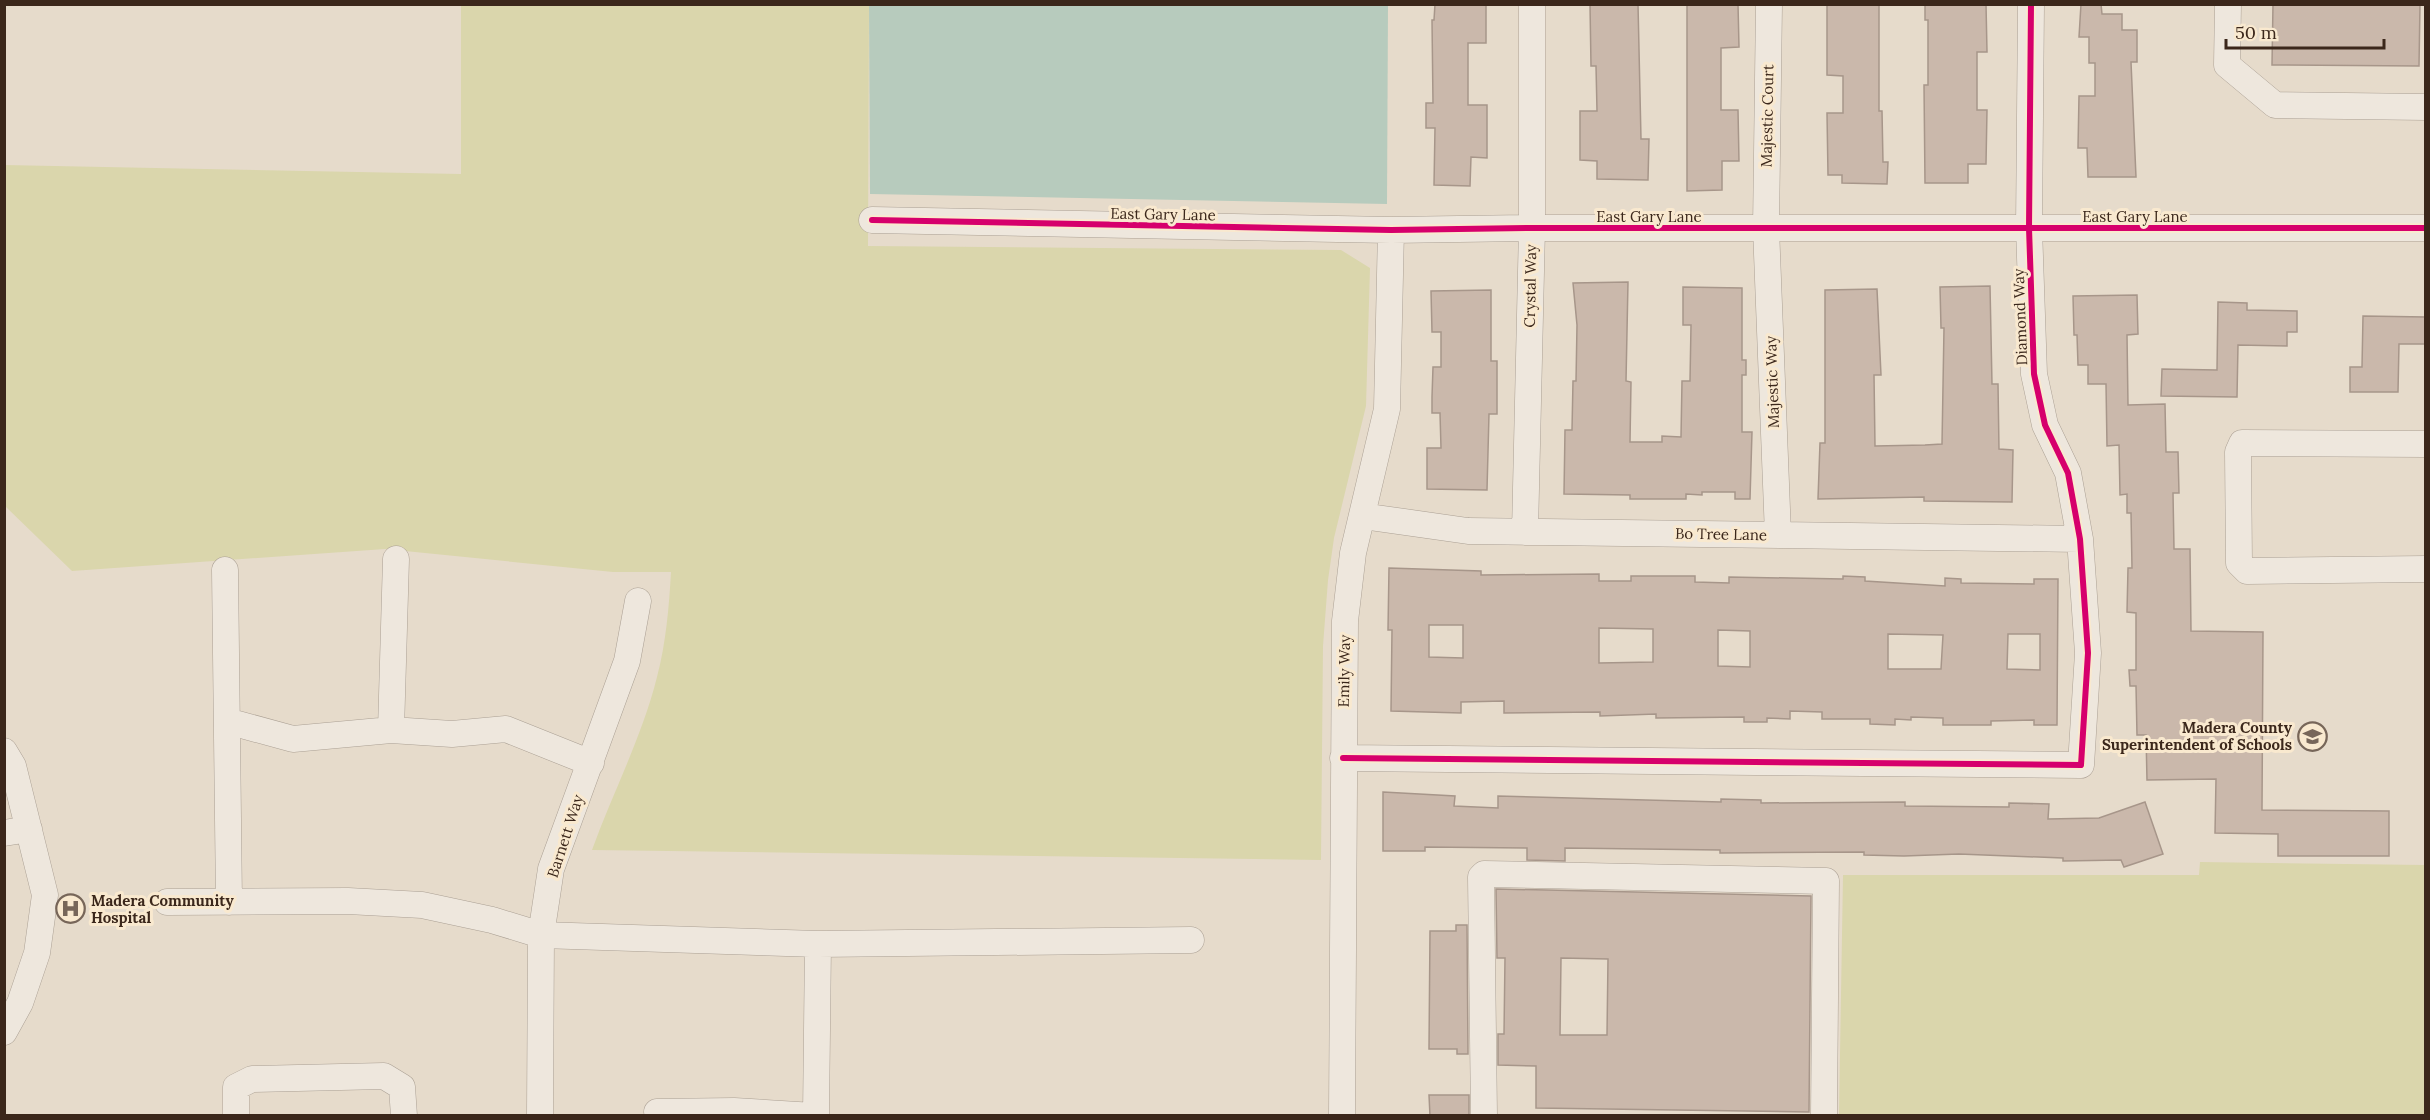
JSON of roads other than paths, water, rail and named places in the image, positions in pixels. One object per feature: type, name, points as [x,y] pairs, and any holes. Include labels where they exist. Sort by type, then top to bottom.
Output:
[{"type":"street","name":"Crystal Way","points":[[1525,532],[1532,228],[1532,4]]},
{"type":"street","name":"Majestic Court","points":[[1766,228],[1769,4]]},
{"type":"street","name":"Diamond Way","points":[[1343,758],[2081,765],[2088,653],[2080,539],[2068,472],[2045,425],[2034,374],[2029,228],[2031,4]]},
{"type":"street","points":[[2228,4],[2227,65],[2275,105],[2426,107]]},
{"type":"street","name":"East Gary Lane","points":[[872,220],[1391,231],[1532,228],[2426,228]]},
{"type":"street","name":"Majestic Way","points":[[1766,228],[1778,535]]},
{"type":"street","name":"Emily Way","points":[[1342,1116],[1343,758],[1347,587],[1387,409],[1391,231]]},
{"type":"street","points":[[2426,444],[2242,444],[2238,452],[2239,563],[2247,571],[2426,569]]},
{"type":"street","name":"Bo Tree Lane","points":[[1362,516],[1468,531],[2080,539]]},
{"type":"street","points":[[391,730],[396,559]]},
{"type":"street","points":[[225,570],[228,902]]},
{"type":"street","name":"Barnett Way","points":[[540,1116],[541,935],[551,869],[627,661],[638,601]]},
{"type":"street","points":[[227,721],[293,739],[391,730],[452,734],[506,729],[591,764]]},
{"type":"street","points":[[4,751],[13,766],[17,831],[45,895],[37,953],[20,1003],[4,1032]]},
{"type":"street","points":[[1484,1116],[1481,877],[1484,874],[1826,881],[1824,1116]]},
{"type":"street","points":[[167,902],[348,901],[422,905],[541,935],[818,944],[1191,940]]},
{"type":"street","points":[[657,1112],[815,1116],[818,944]]},
{"type":"street","points":[[236,1116],[236,1087],[252,1078],[384,1076],[402,1087],[404,1116]]},
{"type":"place","name":"Madera County Superintendent of Schools","points":[[2313,736]]},
{"type":"place","name":"Madera Community Hospital","points":[[70,909]]}]
